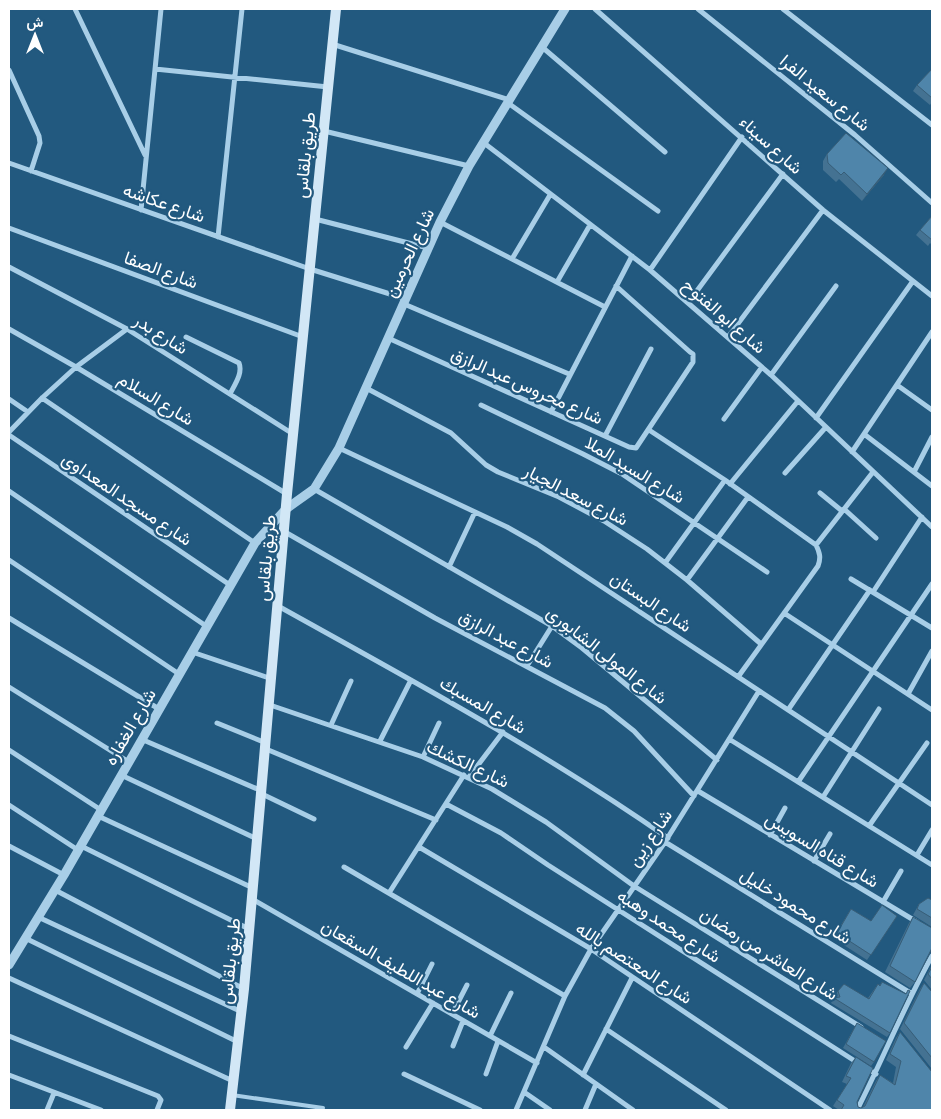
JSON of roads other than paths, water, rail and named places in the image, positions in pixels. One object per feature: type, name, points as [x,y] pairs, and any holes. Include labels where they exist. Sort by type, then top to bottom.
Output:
[{"type":"main road","name":"طريق بلقاس","points":[[230,1110],[250,929],[287,494],[336,9]]},
{"type":"street","points":[[75,9],[146,157]]},
{"type":"street","points":[[141,210],[161,9]]},
{"type":"street","points":[[218,237],[242,9]]},
{"type":"street","name":"شارع الحرمين","points":[[286,509],[314,489],[339,448],[440,222],[469,166],[565,9]]},
{"type":"street","name":"شارع سيناء","points":[[595,9],[823,210],[932,296]]},
{"type":"street","name":"شارع سعيد الفرا","points":[[698,9],[855,135],[932,203]]},
{"type":"street","points":[[783,9],[932,125]]},
{"type":"street","points":[[332,44],[509,101],[658,212]]},
{"type":"street","points":[[542,47],[665,152]]},
{"type":"street","points":[[155,69],[328,87]]},
{"type":"street","points":[[9,70],[11,79],[39,136],[40,143],[32,171]]},
{"type":"street","points":[[324,131],[469,166]]},
{"type":"street","points":[[650,270],[742,137]]},
{"type":"street","name":"شارع ابو الفتوح","points":[[484,143],[650,270],[688,302],[771,375],[932,527]]},
{"type":"street","name":"شارع عكاشه","points":[[9,163],[405,301],[570,374]]},
{"type":"street","points":[[688,302],[783,174]]},
{"type":"street","points":[[512,259],[550,195]]},
{"type":"street","points":[[728,337],[823,210]]},
{"type":"street","points":[[315,219],[428,248]]},
{"type":"street","points":[[440,222],[605,307]]},
{"type":"street","points":[[557,282],[590,225]]},
{"type":"street","name":"شارع الصفا","points":[[9,228],[303,337]]},
{"type":"street","points":[[551,412],[632,256]]},
{"type":"street","name":"شارع بدر","points":[[9,267],[127,329],[294,434]]},
{"type":"street","points":[[816,418],[913,281]]},
{"type":"street","name":"شارع محروس عبد الرازق","points":[[388,338],[629,447],[636,448],[693,362],[693,354],[616,286]]},
{"type":"street","points":[[771,375],[836,286]]},
{"type":"street","name":"شارع السلام","points":[[9,329],[76,367],[287,494]]},
{"type":"street","points":[[9,433],[42,398],[76,367],[127,329]]},
{"type":"street","points":[[852,452],[932,332]]},
{"type":"street","points":[[186,337],[239,363],[240,373],[230,394]]},
{"type":"street","points":[[605,436],[651,349]]},
{"type":"street","points":[[724,418],[762,367]]},
{"type":"street","points":[[897,385],[932,410]]},
{"type":"street","name":"شارع سعد الجيار","points":[[366,388],[451,433],[486,465],[498,472],[559,497],[604,521],[646,549],[687,580],[762,644]]},
{"type":"street","points":[[42,398],[255,543]]},
{"type":"street","points":[[9,399],[28,412]]},
{"type":"street","points":[[730,484],[798,400]]},
{"type":"street","name":"شارع السيد الملا","points":[[481,405],[610,467],[767,572]]},
{"type":"street","points":[[785,473],[826,427]]},
{"type":"street","points":[[648,430],[730,484],[816,545],[820,551],[821,559],[818,566],[738,677]]},
{"type":"street","name":"شارع مسجد المعداوى","points":[[9,433],[230,585]]},
{"type":"street","points":[[864,434],[932,486]]},
{"type":"street","points":[[914,472],[932,437]]},
{"type":"street","name":"شارع البستان","points":[[339,448],[514,531],[566,562],[932,806]]},
{"type":"street","points":[[816,545],[873,472]]},
{"type":"street","points":[[665,563],[724,480]]},
{"type":"street","name":"شارع المولى الشابورى","points":[[314,489],[552,626],[582,648],[717,760]]},
{"type":"street","points":[[9,491],[206,626]]},
{"type":"street","points":[[820,493],[876,538]]},
{"type":"street","points":[[687,580],[748,497]]},
{"type":"street","name":"شارع الغفاره","points":[[9,965],[13,951],[25,938],[64,875],[255,543],[286,509]]},
{"type":"street","points":[[449,567],[475,512]]},
{"type":"street","points":[[788,710],[922,517]]},
{"type":"street","name":"شارع عبد الرازق","points":[[285,532],[435,618],[590,699],[634,731],[696,794]]},
{"type":"street","points":[[9,560],[179,674]]},
{"type":"street","points":[[851,579],[932,628]]},
{"type":"street","points":[[798,782],[932,584]]},
{"type":"street","name":"شارع المسبك","points":[[278,606],[503,732],[589,784],[667,840]]},
{"type":"street","points":[[784,613],[932,710]]},
{"type":"street","points":[[9,618],[159,709]]},
{"type":"street","points":[[527,666],[552,626]]},
{"type":"street","points":[[908,694],[932,651]]},
{"type":"street","points":[[192,652],[272,679]]},
{"type":"street","points":[[380,741],[411,680]]},
{"type":"street","points":[[331,726],[350,681]]},
{"type":"street","points":[[9,687],[129,762]]},
{"type":"street","name":"شارع زين","points":[[516,1110],[565,996],[591,949],[667,840],[759,691]]},
{"type":"street","name":"شارع الكشك","points":[[270,705],[380,741],[467,776],[520,805],[546,822],[634,886]]},
{"type":"street","points":[[823,797],[879,709]]},
{"type":"street","points":[[217,723],[436,820]]},
{"type":"street","points":[[423,757],[439,723]]},
{"type":"street","points":[[389,893],[446,804],[503,732]]},
{"type":"street","points":[[142,739],[262,793],[314,819]]},
{"type":"street","points":[[729,739],[932,865]]},
{"type":"street","points":[[870,826],[927,742]]},
{"type":"street","points":[[9,750],[100,813],[253,888]]},
{"type":"street","points":[[121,775],[258,839]]},
{"type":"street","name":"شارع قناه السويس","points":[[696,794],[770,834],[924,927]]},
{"type":"street","name":"شارع محمد وهبه","points":[[446,804],[501,833],[618,910],[876,1074]]},
{"type":"street","points":[[9,806],[79,848],[250,929]]},
{"type":"street","points":[[770,834],[786,808]]},
{"type":"street","points":[[916,855],[932,830]]},
{"type":"street","points":[[814,861],[830,834]]},
{"type":"street","name":"شارع محمود خليل","points":[[667,840],[912,994]]},
{"type":"street","points":[[9,846],[64,875]]},
{"type":"street","name":"شارع المعتصم بالله","points":[[419,846],[591,949],[830,1110]]},
{"type":"street","points":[[344,867],[565,996]]},
{"type":"street","points":[[883,902],[901,872]]},
{"type":"street","name":"شارع العاشر من رمضان","points":[[634,886],[863,1029]]},
{"type":"street","points":[[55,890],[244,989]]},
{"type":"street","name":"شارع عبد اللطيف السقعان","points":[[252,899],[537,1063]]},
{"type":"street","points":[[38,917],[242,1012]]},
{"type":"street","points":[[25,938],[238,1042]]},
{"type":"street","points":[[857,1110],[876,1074],[918,980],[932,956]]},
{"type":"street","points":[[417,994],[432,964]]},
{"type":"street","points":[[9,978],[233,1081]]},
{"type":"street","points":[[583,1075],[632,978]]},
{"type":"street","points":[[918,980],[923,986]]},
{"type":"street","points":[[452,1014],[467,985]]},
{"type":"street","points":[[490,1036],[511,993]]},
{"type":"street","points":[[406,1047],[433,1003]]},
{"type":"street","points":[[453,1046],[463,1021]]},
{"type":"street","points":[[606,1029],[680,1077],[726,1110]]},
{"type":"street","points":[[895,1030],[901,1038]]},
{"type":"street","points":[[9,1036],[158,1096],[161,1100],[158,1108]]},
{"type":"street","points":[[880,1039],[889,1044]]},
{"type":"street","points":[[486,1074],[498,1041]]},
{"type":"street","points":[[544,1047],[633,1110]]},
{"type":"street","points":[[404,1074],[480,1110]]},
{"type":"street","points":[[9,1075],[99,1110]]},
{"type":"street","points":[[585,1110],[596,1084]]},
{"type":"street","points":[[524,1092],[550,1110]]},
{"type":"street","points":[[47,1110],[54,1093]]},
{"type":"lane","points":[[232,1095],[323,1108]]}]
